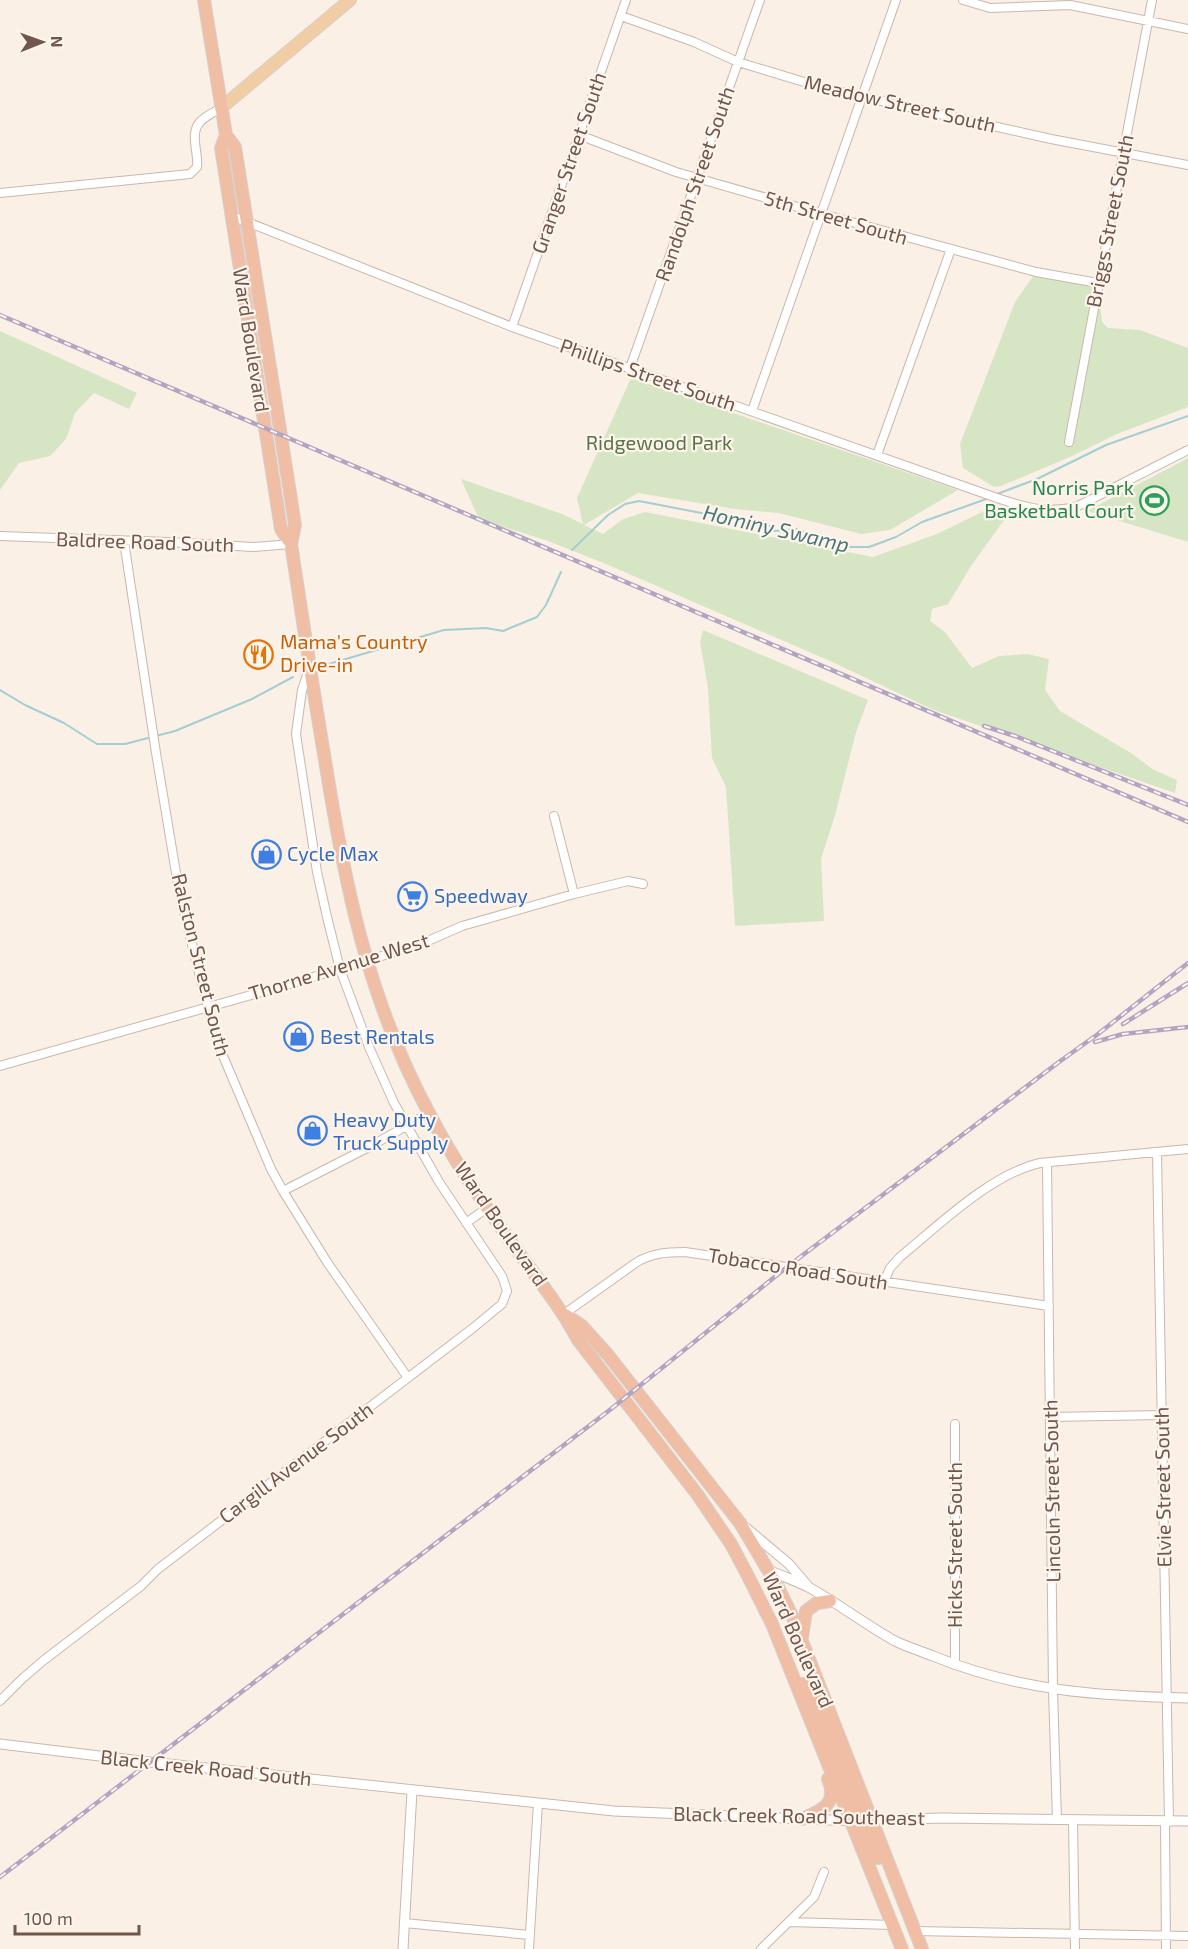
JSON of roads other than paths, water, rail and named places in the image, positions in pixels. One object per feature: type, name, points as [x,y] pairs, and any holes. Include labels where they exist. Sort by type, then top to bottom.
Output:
[{"type":"highway","name":"Ward Boulevard","points":[[204,0],[226,135],[235,147],[295,525],[291,544],[343,868],[366,961],[395,1041],[429,1113],[487,1208],[564,1314],[578,1340],[698,1494],[735,1552],[768,1615],[825,1755],[862,1820],[922,1949]]},
{"type":"highway","name":"Ward Boulevard","points":[[226,135],[221,148],[281,529],[291,544]]},
{"type":"highway","name":"Ward Boulevard","points":[[564,1314],[582,1326],[608,1355],[740,1523],[768,1570],[793,1618],[802,1641],[902,1949]]},
{"type":"highway","points":[[735,1552],[768,1570]]},
{"type":"highway","points":[[802,1641],[806,1611],[817,1603],[830,1601]]},
{"type":"highway","points":[[781,1646],[812,1698],[915,1949]]},
{"type":"highway","points":[[801,1819],[821,1810],[830,1800],[831,1786],[824,1768],[825,1755]]},
{"type":"main road","points":[[221,108],[350,0]]},
{"type":"street","name":"Granger Street South","points":[[512,327],[626,0]]},
{"type":"street","name":"Randolph Street South","points":[[630,368],[760,0]]},
{"type":"street","points":[[752,411],[896,0]]},
{"type":"street","points":[[963,0],[990,8],[1070,5],[1188,29]]},
{"type":"street","name":"Briggs Street South","points":[[1068,442],[1152,0]]},
{"type":"street","name":"Meadow Street South","points":[[621,16],[694,42],[738,62],[861,97],[1051,139],[1188,165]]},
{"type":"street","points":[[0,193],[190,174],[197,167],[195,135],[197,125],[221,108]]},
{"type":"street","name":"5th Street South","points":[[579,135],[697,178],[822,214],[1036,272],[1098,283]]},
{"type":"street","name":"Phillips Street South","points":[[232,216],[512,327],[1017,505],[1037,510],[1052,511],[1069,508],[1188,450]]},
{"type":"street","points":[[877,455],[951,249]]},
{"type":"street","name":"Baldree Road South","points":[[0,536],[253,547],[291,544]]},
{"type":"street","name":"Ralston Street South","points":[[124,541],[179,891],[218,1044],[271,1169],[283,1191],[333,1271],[408,1378]]},
{"type":"street","points":[[310,666],[302,690],[297,718],[297,743],[317,872],[340,969],[369,1047],[406,1126],[466,1223],[487,1208]]},
{"type":"street","points":[[554,816],[574,894]]},
{"type":"street","name":"Thorne Avenue West","points":[[0,1066],[340,969],[421,944],[462,926],[574,894],[628,881],[643,884]]},
{"type":"street","points":[[283,1191],[429,1113]]},
{"type":"street","points":[[884,1282],[890,1269],[900,1257],[990,1185],[1024,1167],[1047,1162],[1188,1149]]},
{"type":"street","name":"Elvie Street South","points":[[1157,1152],[1167,1697],[1166,1949]]},
{"type":"street","name":"Lincoln Street South","points":[[1047,1162],[1053,1690],[1057,1820]]},
{"type":"street","name":"Cargill Avenue South","points":[[0,1701],[23,1678],[141,1586],[158,1569],[500,1306],[507,1291],[502,1276],[466,1223]]},
{"type":"street","name":"Tobacco Road South","points":[[564,1314],[637,1262],[648,1256],[666,1252],[685,1252],[1049,1306]]},
{"type":"street","points":[[1051,1417],[1161,1415]]},
{"type":"street","name":"Hicks Street South","points":[[955,1424],[956,1665]]},
{"type":"street","points":[[740,1523],[789,1564],[811,1588]]},
{"type":"street","points":[[768,1570],[811,1588],[897,1642],[956,1665],[1005,1680],[1053,1690],[1117,1696],[1188,1698]]},
{"type":"street","name":"Black Creek Road South","points":[[0,1744],[412,1791]]},
{"type":"street","points":[[403,1949],[412,1791]]},
{"type":"street","name":"Black Creek Road Southeast","points":[[412,1791],[614,1811],[801,1819],[1188,1821]]},
{"type":"street","points":[[529,1949],[538,1803]]},
{"type":"street","points":[[1073,1820],[1075,1949]]},
{"type":"street","points":[[760,1949],[814,1897],[824,1872]]},
{"type":"street","points":[[789,1922],[893,1926]]},
{"type":"street","points":[[404,1923],[530,1935]]},
{"type":"street","points":[[915,1931],[1188,1936]]},
{"type":"waterway","name":"Hominy Swamp","points":[[997,494],[1037,479],[1106,445],[1188,416]]},
{"type":"waterway","name":"Hominy Swamp","points":[[572,550],[608,515],[625,504],[639,501],[717,516],[765,522],[774,531],[796,529],[850,547],[869,547],[896,537],[922,522],[989,498]]},
{"type":"waterway","name":"Hominy Swamp","points":[[329,664],[444,630],[486,628],[503,631],[537,617],[546,605],[561,572]]},
{"type":"waterway","name":"Hominy Swamp","points":[[0,690],[25,705],[64,723],[97,744],[125,744],[175,731],[252,699],[293,677]]},
{"type":"railway","points":[[0,315],[1188,822]]},
{"type":"railway","points":[[984,726],[1015,736],[1188,805]]},
{"type":"railway","points":[[0,1877],[611,1409],[787,1267],[1098,1034],[1188,963]]},
{"type":"railway","points":[[1123,1024],[1188,983]]},
{"type":"railway","points":[[1095,1042],[1123,1034],[1188,1027]]},
{"type":"place","name":"Norris Park Basketball Court","points":[[1155,500]]},
{"type":"place","name":"Mama's Country Drive-in","points":[[259,654]]},
{"type":"place","name":"Cycle Max","points":[[266,854]]},
{"type":"place","name":"Speedway","points":[[413,896]]},
{"type":"place","name":"Best Rentals","points":[[299,1037]]},
{"type":"place","name":"Heavy Duty Truck Supply","points":[[312,1131]]},
{"type":"park label","name":"Ridgewood Park","points":[[659,443]]}]
